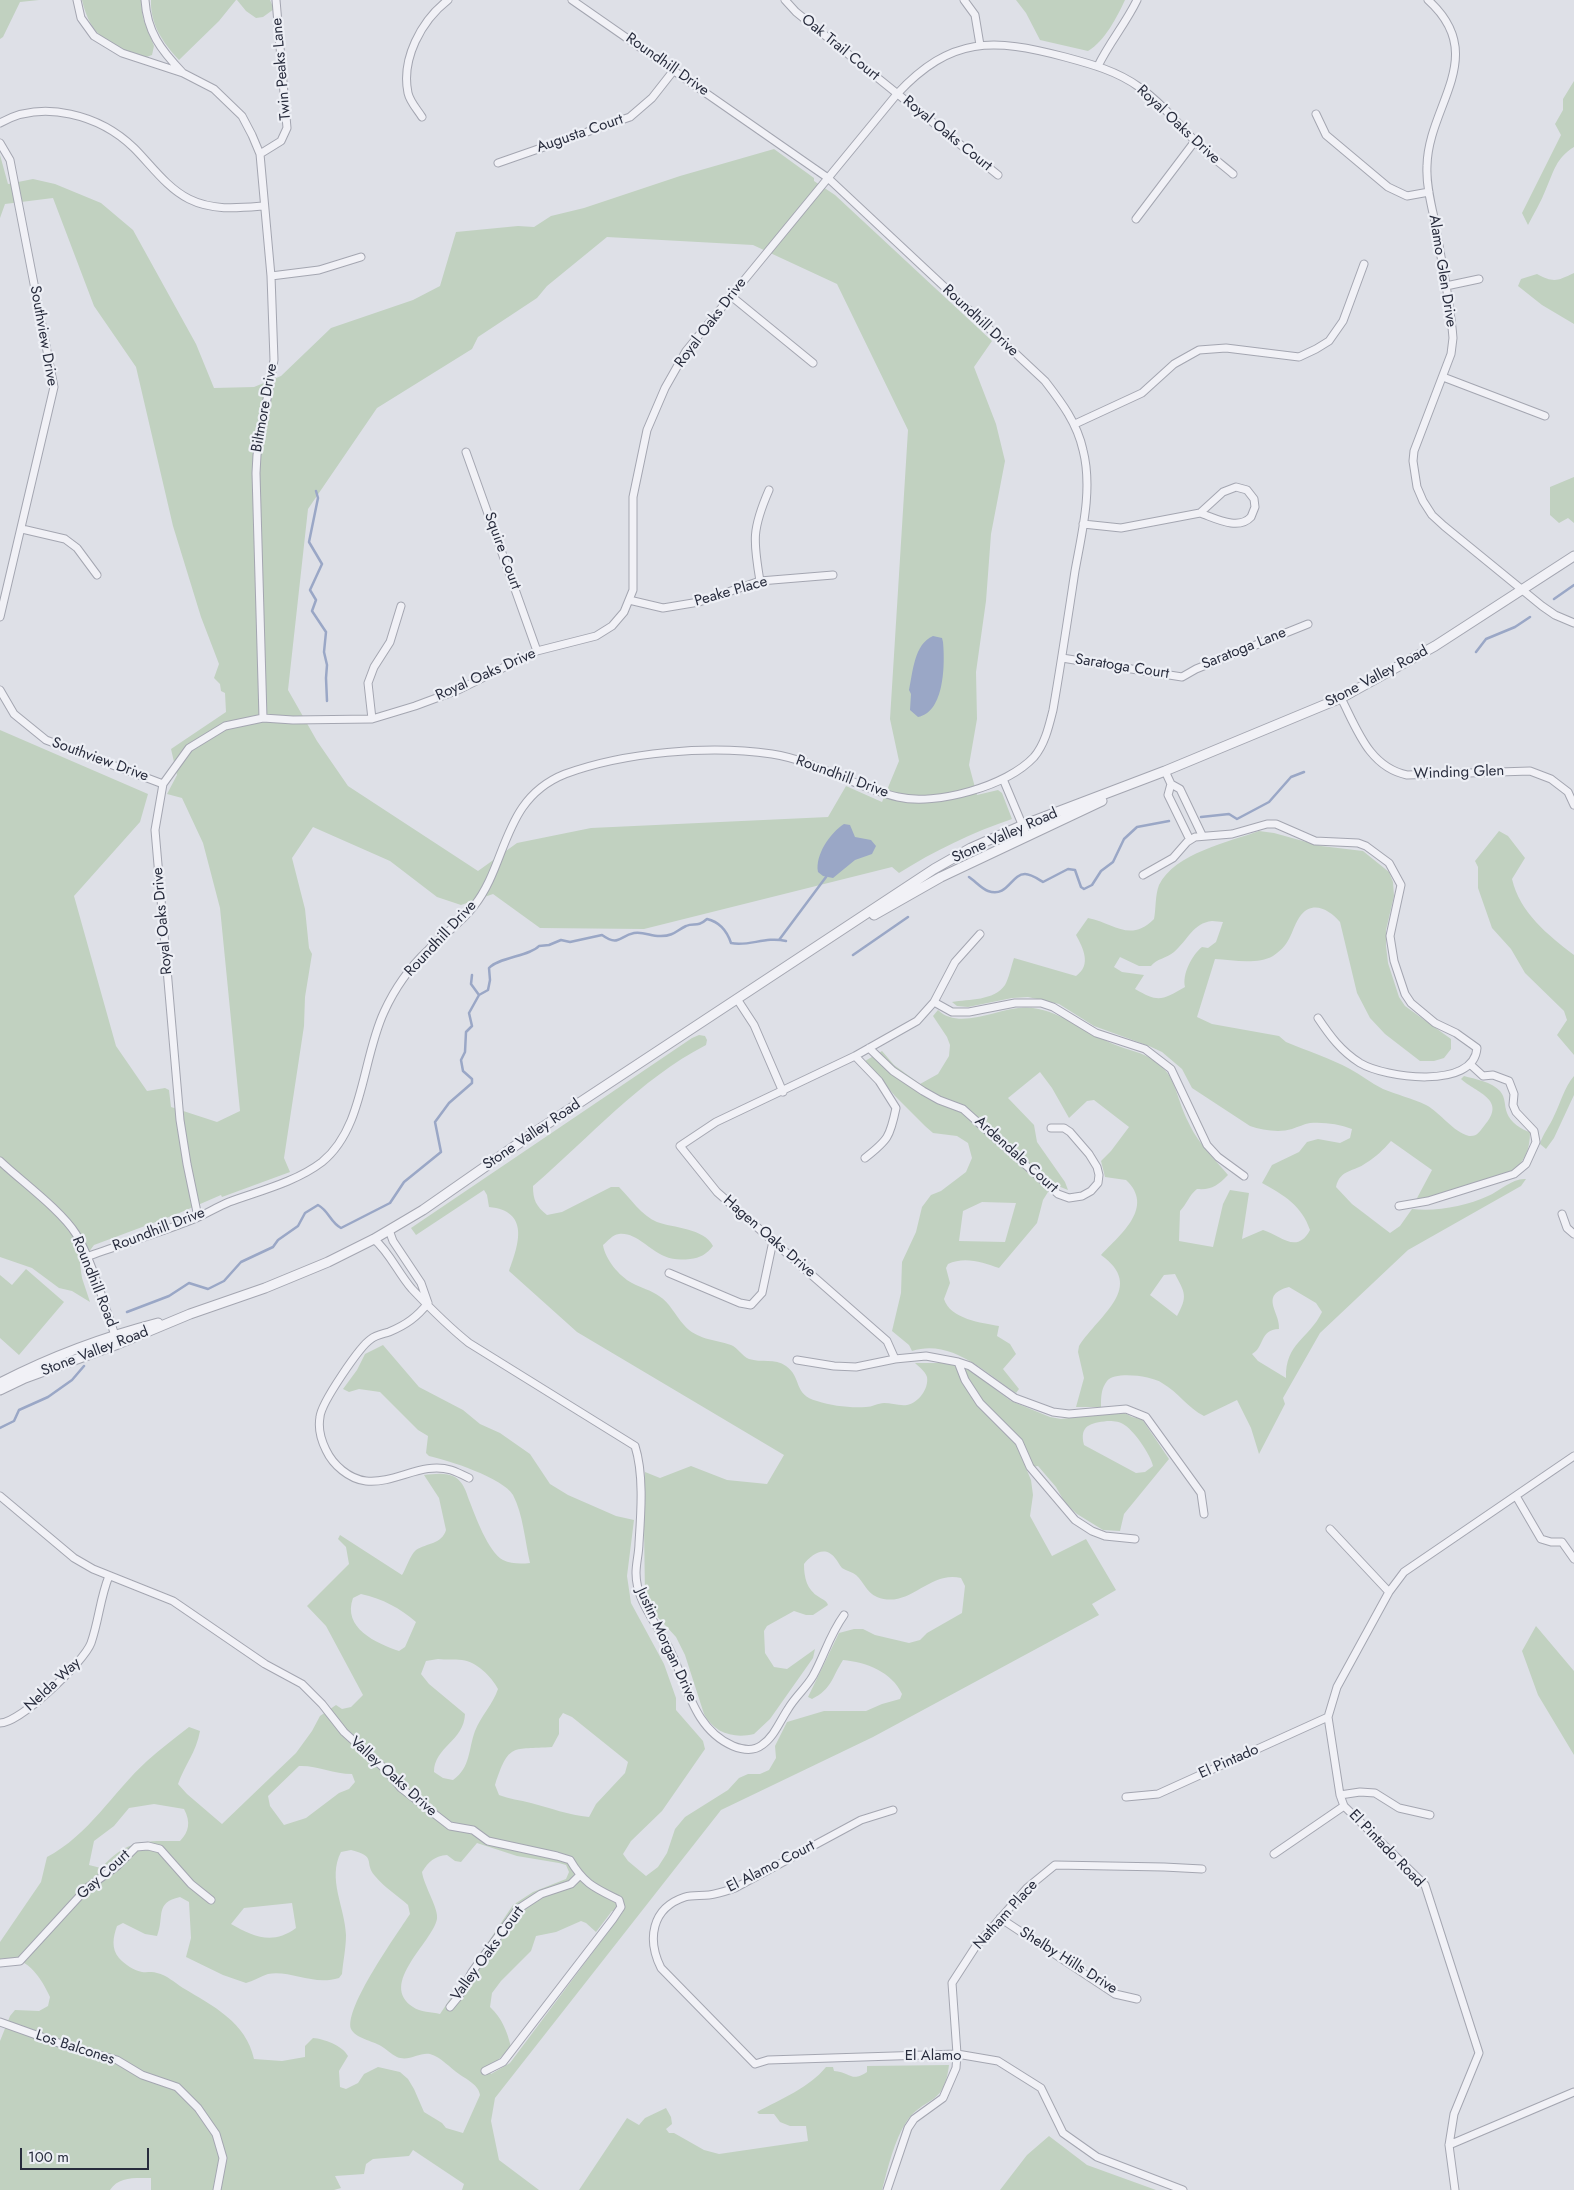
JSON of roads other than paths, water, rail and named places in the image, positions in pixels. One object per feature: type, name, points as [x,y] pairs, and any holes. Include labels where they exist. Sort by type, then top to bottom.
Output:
[{"type":"street","name":"Biltmore Drive","points":[[77,0],[81,18],[89,30],[107,46],[138,60],[183,72]]},
{"type":"street","name":"Biltmore Drive","points":[[145,0],[146,13],[154,37],[162,51],[183,72],[214,90],[229,102],[242,116],[260,154],[271,276],[274,360],[257,455],[256,473],[263,718]]},
{"type":"street","name":"Twin Peaks Lane","points":[[260,154],[281,141],[287,128],[276,0]]},
{"type":"street","points":[[422,117],[410,100],[408,69],[415,41],[420,32],[430,17],[448,0]]},
{"type":"street","name":"Roundhill Drive","points":[[86,1257],[198,1217],[216,1207],[308,1170],[321,1162],[332,1151],[345,1134],[352,1120],[372,1040],[397,988],[426,951],[475,905],[488,882],[507,834],[517,815],[537,792],[559,777],[583,768],[649,755],[691,750],[727,750],[774,754],[799,760],[829,770],[871,789],[901,798],[948,797],[1003,779],[1022,766],[1040,747],[1049,728],[1054,710],[1083,524],[1087,483],[1086,464],[1075,424],[1045,381],[828,178],[572,0]]},
{"type":"street","name":"Oak Trail Court","points":[[785,0],[796,12],[896,94]]},
{"type":"street","points":[[964,0],[975,15],[980,45]]},
{"type":"street","points":[[1098,66],[1130,16],[1137,0]]},
{"type":"street","name":"Alamo Glen Drive","points":[[1428,0],[1439,11],[1453,35],[1456,63],[1429,148],[1427,166],[1429,192],[1446,286],[1453,338],[1451,354],[1414,451],[1414,472],[1417,487],[1423,501],[1438,520],[1555,615],[1574,623]]},
{"type":"street","name":"Royal Oaks Drive","points":[[198,1217],[186,1164],[180,1120],[155,830],[163,784],[189,748],[224,726],[263,718],[293,720],[372,718],[415,706],[458,690],[537,651],[596,636],[605,631],[624,612],[633,581],[633,496],[647,430],[666,388],[686,351],[896,94],[914,76],[938,58],[980,45],[1017,46],[1098,66],[1140,88],[1168,112],[1195,141],[1233,174]]},
{"type":"street","name":"Augusta Court","points":[[498,163],[630,117],[652,98],[674,70]]},
{"type":"street","name":"Royal Oaks Court","points":[[896,94],[998,175]]},
{"type":"street","points":[[0,123],[42,112],[80,116],[97,122],[116,133],[166,181],[188,199],[216,208],[264,206]]},
{"type":"street","points":[[1316,114],[1326,136],[1388,187],[1407,196],[1429,192]]},
{"type":"street","points":[[1136,219],[1195,141]]},
{"type":"street","name":"Southview Drive","points":[[0,143],[10,160],[54,387],[0,617]]},
{"type":"street","points":[[271,276],[319,270],[361,256]]},
{"type":"street","points":[[1075,424],[1142,394],[1174,364],[1200,350],[1226,348],[1299,356],[1316,349],[1329,340],[1344,321],[1364,264]]},
{"type":"street","points":[[1446,286],[1479,279]]},
{"type":"street","points":[[731,296],[813,362]]},
{"type":"street","points":[[1443,377],[1545,416]]},
{"type":"street","name":"Squire Court","points":[[466,452],[537,651]]},
{"type":"street","points":[[1083,524],[1121,528],[1200,513],[1239,524],[1251,517],[1255,504],[1252,495],[1247,490],[1231,488],[1219,495],[1200,513]]},
{"type":"street","points":[[760,581],[754,546],[757,517],[769,490]]},
{"type":"street","points":[[22,528],[65,539],[77,548],[97,574]]},
{"type":"street","name":"Stone Valley Road","points":[[0,1390],[25,1378],[118,1344],[190,1314],[265,1288],[328,1262],[374,1239],[423,1210],[535,1132],[934,869],[971,848],[1023,825],[1165,771],[1341,698],[1435,646],[1574,556]]},
{"type":"street","name":"Peake Place","points":[[629,600],[663,608],[700,602],[760,581],[833,575]]},
{"type":"street","points":[[372,718],[368,683],[374,666],[390,642],[400,606]]},
{"type":"street","name":"Saratoga Lane","points":[[1182,677],[1196,669],[1308,624]]},
{"type":"street","name":"Saratoga Court","points":[[1062,658],[1182,677]]},
{"type":"street","name":"Southview Drive","points":[[0,690],[14,714],[46,740],[163,784]]},
{"type":"street","name":"Winding Glen","points":[[1341,698],[1368,749],[1378,762],[1391,770],[1407,775],[1530,771],[1551,779],[1568,792],[1574,805]]},
{"type":"street","points":[[1165,771],[1171,784],[1180,789],[1196,837]]},
{"type":"street","name":"Stone Valley Road","points":[[855,921],[873,916],[941,877],[1165,771]]},
{"type":"street","points":[[1003,779],[1027,836]]},
{"type":"street","points":[[1171,784],[1168,795],[1196,837]]},
{"type":"street","points":[[1143,874],[1173,858],[1196,837],[1222,836],[1258,825],[1276,824],[1315,841],[1358,843],[1366,846],[1389,863],[1401,885],[1390,936],[1400,983],[1411,1003],[1424,1015],[1435,1023],[1456,1033],[1477,1048],[1477,1054],[1471,1065],[1463,1070],[1422,1078],[1384,1072],[1360,1064],[1336,1045],[1318,1018]]},
{"type":"street","name":"Hagen Oaks Drive","points":[[895,1359],[887,1341],[717,1192],[680,1146],[716,1122],[783,1092],[855,1056],[917,1021],[934,1002],[955,962],[980,934]]},
{"type":"street","points":[[737,999],[754,1025],[783,1092]]},
{"type":"street","points":[[934,1002],[952,1012],[969,1012],[1015,1003],[1041,1003],[1053,1007],[1096,1033],[1145,1050],[1171,1069],[1208,1145],[1218,1157],[1244,1176]]},
{"type":"street","name":"Ardendale Court","points":[[870,1048],[894,1071],[923,1091],[939,1100],[964,1109],[1058,1194],[1069,1198],[1082,1196],[1091,1191],[1098,1183],[1097,1167],[1070,1132],[1064,1128],[1051,1128]]},
{"type":"street","points":[[855,1056],[879,1081],[896,1108],[892,1128],[886,1141],[865,1158]]},
{"type":"street","points":[[1399,1206],[1428,1201],[1514,1174],[1526,1164],[1532,1154],[1536,1142],[1534,1131],[1516,1112],[1513,1105],[1514,1094],[1509,1081],[1493,1075],[1483,1076],[1471,1065]]},
{"type":"street","name":"Roundhill Road","points":[[0,1161],[48,1205],[75,1233],[86,1257],[118,1344]]},
{"type":"street","points":[[1562,1214],[1567,1228],[1574,1234]]},
{"type":"street","points":[[389,1230],[393,1241],[422,1283],[428,1303]]},
{"type":"street","points":[[374,1239],[382,1246],[412,1288],[428,1303]]},
{"type":"street","points":[[669,1273],[751,1305],[762,1293],[773,1241]]},
{"type":"street","points":[[428,1303],[418,1316],[406,1324],[372,1338],[362,1347],[330,1394],[320,1415],[322,1444],[328,1456],[341,1470],[365,1481],[381,1481],[422,1469],[437,1468],[452,1470],[469,1478]]},
{"type":"street","name":"Justin Morgan Drive","points":[[428,1303],[452,1329],[486,1354],[635,1446],[640,1462],[640,1544],[636,1586],[642,1604],[671,1650],[698,1716],[710,1731],[724,1742],[740,1749],[754,1750],[770,1738],[788,1708],[813,1676],[834,1630],[844,1615]]},
{"type":"street","name":"Stone Valley Road","points":[[0,1383],[23,1371],[114,1334],[190,1314]]},
{"type":"street","points":[[797,1360],[834,1366],[856,1367],[895,1359],[926,1356],[970,1366],[1015,1398],[1053,1412],[1069,1414],[1126,1409],[1146,1417],[1201,1493],[1204,1514]]},
{"type":"street","points":[[958,1362],[965,1380],[980,1403],[1019,1442],[1030,1467],[1075,1520],[1092,1532],[1105,1536],[1135,1539]]},
{"type":"street","name":"El Pintado Road","points":[[1455,2190],[1449,2145],[1454,2114],[1479,2053],[1424,1885],[1344,1806],[1340,1795],[1328,1717],[1337,1687],[1390,1592],[1404,1572],[1574,1456]]},
{"type":"street","name":"Valley Oaks Drive","points":[[0,1496],[74,1558],[109,1576],[173,1601],[265,1664],[302,1684],[322,1704],[344,1732],[385,1769],[401,1788],[450,1826],[473,1830],[488,1841],[570,1860],[579,1876],[596,1889],[619,1900],[621,1907],[575,1970],[503,2062],[485,2071]]},
{"type":"street","points":[[1516,1496],[1541,1539],[1551,1542],[1562,1542],[1574,1559]]},
{"type":"street","points":[[1330,1529],[1390,1592]]},
{"type":"street","name":"Nelda Way","points":[[0,1723],[7,1723],[20,1715],[80,1661],[90,1644],[99,1604],[109,1576]]},
{"type":"street","name":"El Pintado","points":[[1126,1797],[1158,1794],[1328,1717]]},
{"type":"street","points":[[1340,1795],[1360,1792],[1375,1794],[1399,1808],[1430,1814]]},
{"type":"street","points":[[1274,1854],[1344,1806]]},
{"type":"street","name":"El Alamo Court","points":[[755,2064],[661,1968],[655,1956],[652,1939],[654,1926],[660,1916],[673,1903],[686,1897],[721,1893],[735,1888],[861,1820],[893,1810]]},
{"type":"street","name":"Gay Court","points":[[0,1963],[20,1961],[87,1888],[117,1866],[136,1847],[148,1846],[160,1849],[184,1878],[211,1900]]},
{"type":"street","name":"Natham Place","points":[[887,2190],[908,2128],[914,2119],[943,2098],[956,2068],[957,2054],[952,1983],[976,1946],[1027,1888],[1055,1865],[1164,1866],[1202,1869]]},
{"type":"street","name":"Valley Oaks Court","points":[[450,2007],[459,1996],[472,1972],[518,1909],[541,1894],[571,1884],[579,1876]]},
{"type":"street","name":"Shelby Hills Drive","points":[[1000,1918],[1115,1994],[1137,1999]]},
{"type":"street","name":"Los Balcones","points":[[0,2022],[67,2046],[117,2060],[142,2075],[177,2087],[198,2108],[216,2134],[224,2158],[216,2190]]},
{"type":"street","name":"El Alamo","points":[[755,2064],[768,2060],[957,2054],[998,2061],[1041,2088],[1063,2132],[1097,2157],[1183,2190]]},
{"type":"street","points":[[1449,2145],[1574,2092]]},
{"type":"water","points":[[933,636],[942,638],[943,642],[944,662],[941,686],[934,706],[927,713],[918,717],[910,710],[911,694],[909,690],[913,667],[922,645]]},
{"type":"water","points":[[844,824],[850,825],[855,837],[871,840],[876,846],[872,854],[855,860],[833,878],[823,876],[818,872],[821,852],[829,839]]},
{"type":"waterway","points":[[316,491],[318,498],[309,542],[322,564],[310,590],[316,600],[312,611],[326,632],[324,652],[327,665],[327,701]]},
{"type":"waterway","points":[[1554,599],[1574,585]]},
{"type":"waterway","points":[[1476,652],[1486,639],[1515,627],[1530,617]]},
{"type":"waterway","points":[[1201,817],[1229,814],[1237,819],[1269,802],[1291,777],[1304,772]]},
{"type":"waterway","points":[[969,877],[986,890],[995,892],[1005,889],[1020,875],[1030,875],[1043,882],[1068,869],[1075,870],[1081,887],[1084,889],[1092,885],[1101,871],[1113,862],[1124,839],[1137,827],[1169,821]]},
{"type":"waterway","points":[[779,940],[826,877]]},
{"type":"waterway","points":[[853,955],[908,917]]},
{"type":"waterway","points":[[127,1312],[169,1296],[189,1283],[208,1289],[224,1281],[241,1262],[273,1247],[278,1240],[298,1226],[305,1213],[318,1205],[341,1228],[390,1203],[404,1182],[441,1152],[435,1122],[449,1103],[472,1083],[472,1079],[463,1071],[461,1060],[465,1052],[466,1032],[472,1026],[469,1013],[479,995],[488,990],[490,980],[489,968],[494,964],[529,952],[539,946],[549,945],[561,940],[570,942],[602,935],[612,940],[619,940],[629,934],[637,933],[665,936],[707,919],[716,922],[731,943],[744,944],[771,940],[786,941]]},
{"type":"waterway","points":[[472,975],[471,984],[479,995]]},
{"type":"waterway","points":[[0,1428],[14,1421],[19,1410],[48,1397],[72,1380],[84,1366]]}]
